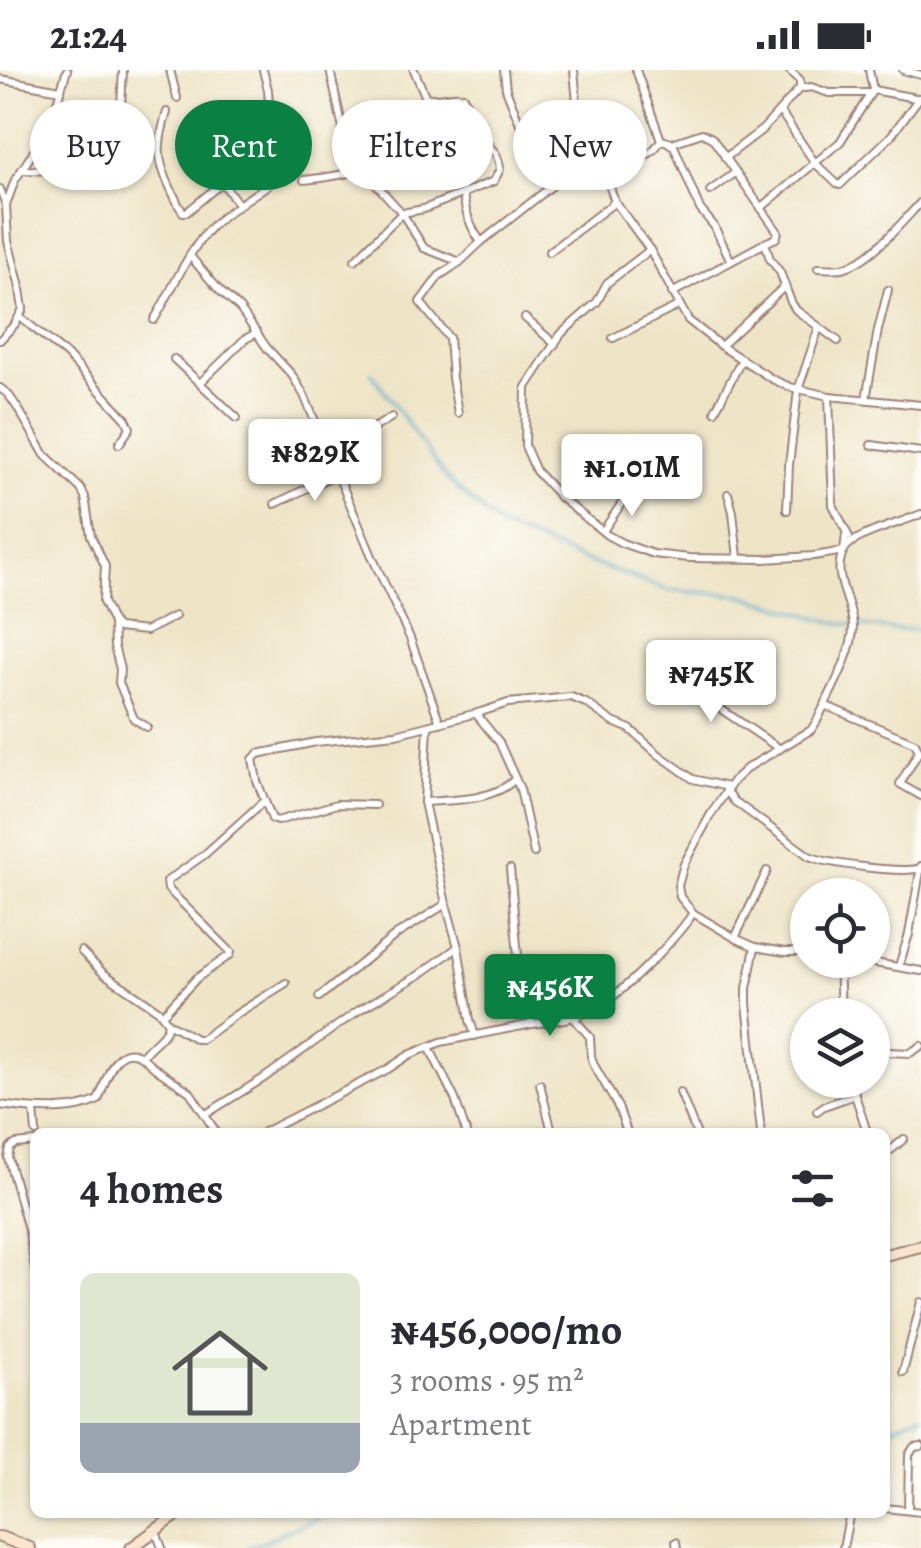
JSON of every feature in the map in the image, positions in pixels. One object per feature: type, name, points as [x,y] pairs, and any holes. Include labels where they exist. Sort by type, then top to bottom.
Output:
[{"type":"street","points":[[0,340],[20,316],[23,304],[4,242],[6,205],[15,180],[36,148],[56,105],[67,70]]},
{"type":"street","points":[[22,170],[97,172],[102,146],[120,123],[123,70]]},
{"type":"street","points":[[170,70],[177,98]]},
{"type":"street","points":[[262,70],[269,100]]},
{"type":"street","points":[[330,70],[336,100]]},
{"type":"street","points":[[414,70],[426,100]]},
{"type":"street","points":[[504,70],[513,106]]},
{"type":"street","points":[[574,70],[577,100]]},
{"type":"street","points":[[636,70],[663,141],[674,146],[700,209],[714,226],[731,261]]},
{"type":"street","points":[[790,70],[800,80],[800,89]]},
{"type":"street","points":[[761,208],[840,142],[872,91],[869,70]]},
{"type":"street","points":[[903,70],[921,75]]},
{"type":"street","points":[[0,79],[61,90]]},
{"type":"street","points":[[725,158],[763,130],[780,111],[800,89],[811,87],[829,93],[872,91],[920,99],[890,136],[840,185],[815,162],[780,111]]},
{"type":"street","points":[[355,260],[402,214],[494,181],[500,169],[496,154],[464,96],[436,100],[425,97]]},
{"type":"street","points":[[167,112],[160,136],[159,163],[183,212],[192,210],[213,190]]},
{"type":"street","points":[[663,141],[672,143],[706,133],[778,232],[776,238],[672,292]]},
{"type":"street","points":[[647,157],[663,141]]},
{"type":"street","points":[[710,190],[735,173]]},
{"type":"street","points":[[0,189],[6,205]]},
{"type":"street","points":[[228,190],[239,206]]},
{"type":"street","points":[[154,320],[190,256],[212,227],[261,190]]},
{"type":"street","points":[[381,190],[424,248],[460,262]]},
{"type":"street","points":[[458,413],[449,338],[420,302],[439,276],[547,190]]},
{"type":"street","points":[[611,190],[615,202],[650,250],[678,306],[688,320],[720,346],[772,379],[798,390],[921,405]]},
{"type":"street","points":[[463,194],[464,209],[481,242]]},
{"type":"street","points":[[549,252],[615,202]]},
{"type":"street","points":[[818,268],[842,268],[874,250],[918,212],[921,202]]},
{"type":"street","points":[[765,243],[796,310],[838,342]]},
{"type":"street","points":[[650,250],[607,282],[597,302],[568,326],[526,387],[525,446],[540,477],[561,498],[622,543],[653,554],[688,558],[814,556],[844,550],[853,542],[921,514]]},
{"type":"street","points":[[190,256],[240,308],[304,395],[410,638],[440,722]]},
{"type":"street","points":[[720,346],[785,286]]},
{"type":"street","points":[[866,399],[888,290]]},
{"type":"street","points":[[613,338],[678,306]]},
{"type":"street","points":[[20,316],[67,355],[126,419],[130,428],[118,444]]},
{"type":"street","points":[[524,318],[554,344]]},
{"type":"street","points":[[788,510],[788,465],[798,390],[819,328]]},
{"type":"street","points":[[201,382],[245,339],[257,333]]},
{"type":"street","points":[[174,359],[236,418]]},
{"type":"street","points":[[715,412],[742,359]]},
{"type":"street","points":[[0,388],[19,410],[45,455],[81,489],[91,536],[105,566],[102,602],[113,623],[118,628],[146,631],[175,616]]},
{"type":"street","points":[[829,396],[833,504],[853,542]]},
{"type":"street","points":[[331,454],[392,418]]},
{"type":"street","points":[[871,445],[921,452]]},
{"type":"street","points":[[275,504],[338,473]]},
{"type":"street","points":[[602,530],[632,488]]},
{"type":"street","points":[[728,494],[738,558]]},
{"type":"street","points":[[790,952],[754,948],[693,913],[680,896],[678,879],[727,788],[748,768],[811,730],[824,704],[853,632],[840,579],[846,534]]},
{"type":"street","points":[[113,623],[120,669],[118,683],[134,719],[147,728]]},
{"type":"street","points":[[666,672],[780,748]]},
{"type":"street","points":[[374,805],[337,804],[276,821],[264,800],[253,759],[258,754],[324,741],[396,734],[516,701],[578,698],[630,729],[680,771],[727,788],[734,801],[809,856],[822,862],[912,871],[921,866]]},
{"type":"street","points":[[824,704],[916,742],[919,751],[900,784],[921,796]]},
{"type":"street","points":[[475,714],[499,742],[522,795],[534,853]]},
{"type":"street","points":[[428,726],[424,802],[475,1036]]},
{"type":"street","points":[[424,802],[468,798],[504,788],[515,780]]},
{"type":"street","points":[[162,1015],[197,978],[231,952],[168,889],[167,881],[204,855],[264,800]]},
{"type":"street","points":[[899,966],[910,934],[921,866]]},
{"type":"street","points":[[510,869],[519,967],[532,1024]]},
{"type":"street","points":[[736,938],[767,872]]},
{"type":"street","points":[[319,997],[396,935],[446,904]]},
{"type":"street","points":[[272,1128],[429,1047],[590,1011],[611,998],[659,954],[693,913]]},
{"type":"street","points":[[206,1114],[458,946]]},
{"type":"street","points":[[754,948],[747,1004],[762,1128]]},
{"type":"street","points":[[82,951],[103,973],[168,1023],[196,1039],[202,1039],[286,983]]},
{"type":"street","points":[[890,965],[921,971]]},
{"type":"street","points":[[573,1017],[590,1037],[594,1065],[626,1128]]},
{"type":"street","points":[[142,1057],[166,1031],[168,1023]]},
{"type":"street","points":[[890,1052],[910,1053],[921,1046]]},
{"type":"street","points":[[429,1047],[456,1099],[465,1128]]},
{"type":"street","points":[[0,1105],[34,1110],[92,1103],[98,1100],[116,1059],[126,1052],[135,1052],[190,1092],[214,1128]]},
{"type":"street","points":[[540,1084],[551,1128]]},
{"type":"street","points":[[680,1092],[694,1128]]},
{"type":"street","points":[[816,1112],[845,1098]]},
{"type":"street","points":[[856,1098],[866,1128]]},
{"type":"street","points":[[34,1110],[36,1128]]},
{"type":"street","points":[[890,1150],[904,1139]]},
{"type":"street","points":[[30,1143],[16,1144],[4,1158],[30,1244]]},
{"type":"street","points":[[890,1254],[921,1246]]},
{"type":"street","points":[[903,1372],[921,1302]]},
{"type":"street","points":[[908,1510],[909,1455],[914,1447],[921,1446]]},
{"type":"street","points":[[890,1508],[921,1512]]},
{"type":"street","points":[[131,1548],[172,1518]]},
{"type":"street","points":[[843,1548],[849,1518]]},
{"type":"street","points":[[155,1530],[162,1548]]},
{"type":"street","points":[[0,1537],[30,1548]]},
{"type":"waterway","points":[[371,372],[446,478],[499,526],[667,590],[741,595],[833,622],[895,630],[921,629]]},
{"type":"waterway","points":[[890,1428],[921,1415]]},
{"type":"waterway","points":[[247,1548],[318,1518]]}]
